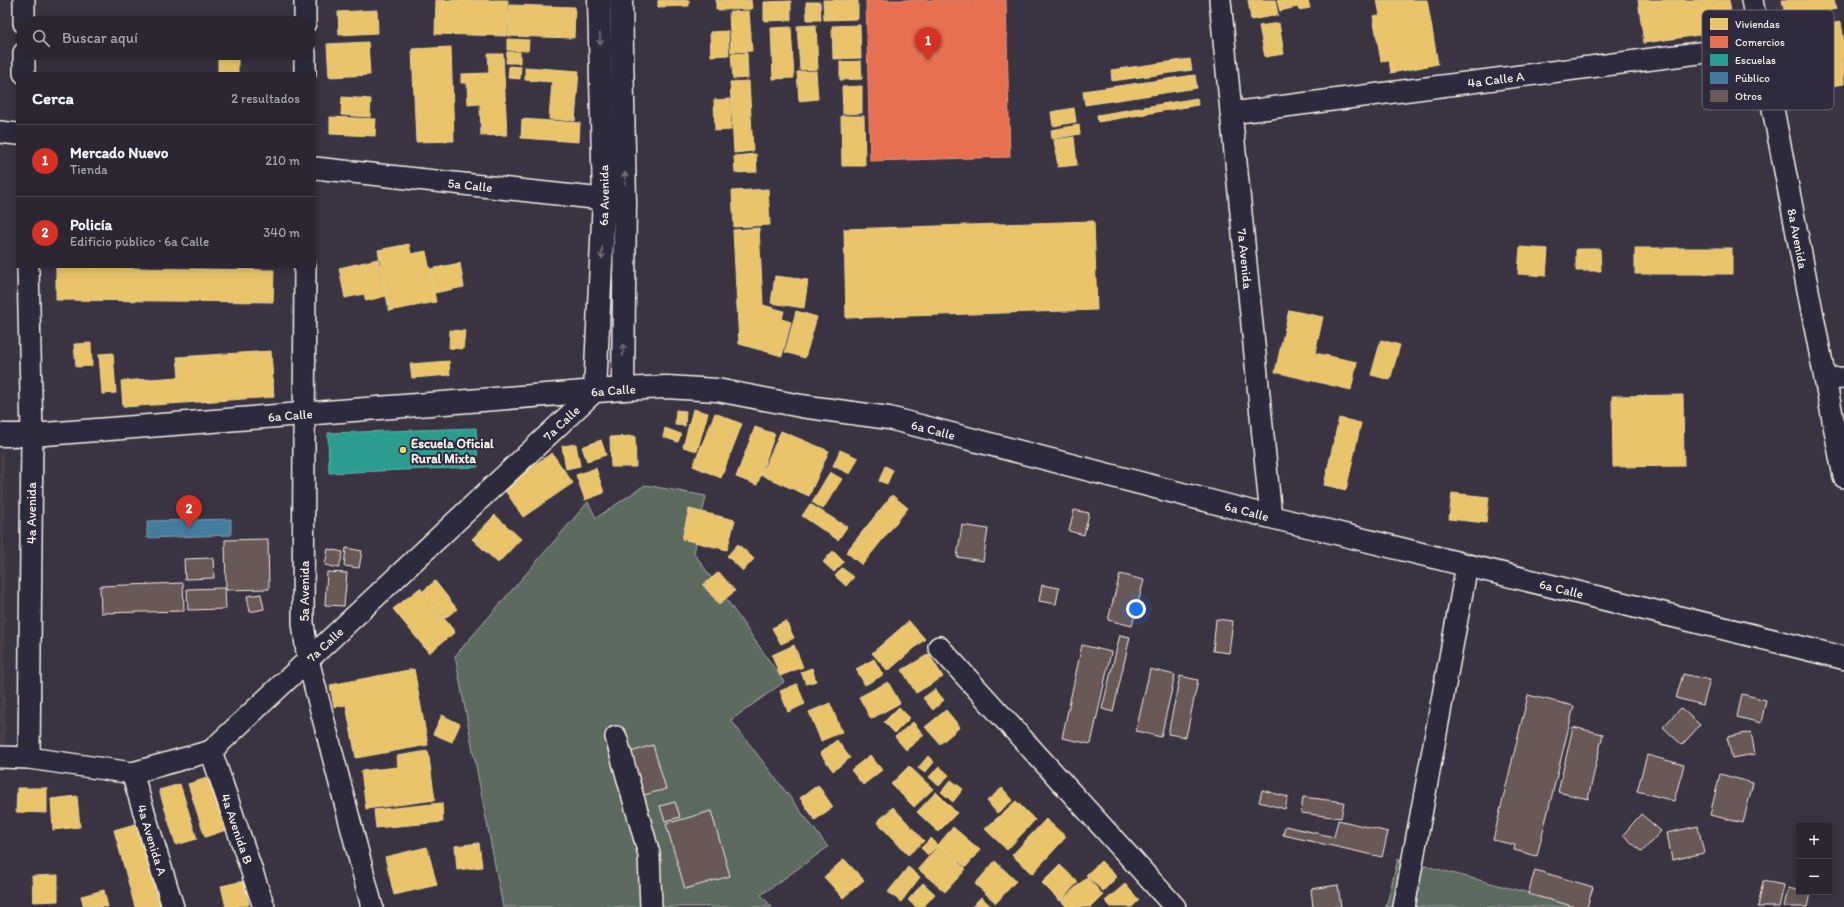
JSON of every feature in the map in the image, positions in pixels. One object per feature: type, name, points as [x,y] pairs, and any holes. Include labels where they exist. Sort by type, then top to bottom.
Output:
[{"type":"main road","name":"6a Avenida","points":[[595,391],[604,199],[599,0]]},
{"type":"main road","name":"6a Avenida","points":[[621,0],[625,202],[623,389]]},
{"type":"main road","name":"6a Calle","points":[[0,435],[32,435],[623,389],[666,387],[717,390],[801,406],[889,418],[1271,517],[1844,658]]},
{"type":"street","points":[[24,0],[24,16]]},
{"type":"street","points":[[305,0],[305,16]]},
{"type":"street","name":"7a Avenida","points":[[1220,0],[1271,517]]},
{"type":"street","name":"8a Avenida","points":[[1752,0],[1754,10]]},
{"type":"street","name":"4a Calle A","points":[[1231,112],[1702,52]]},
{"type":"street","points":[[24,60],[24,72]]},
{"type":"street","points":[[305,60],[305,72]]},
{"type":"street","name":"8a Avenida","points":[[1775,110],[1835,378],[1844,477]]},
{"type":"street","points":[[0,132],[16,134]]},
{"type":"street","name":"5a Calle","points":[[316,168],[625,202]]},
{"type":"street","name":"4a Avenida","points":[[28,268],[32,435],[29,758]]},
{"type":"street","name":"5a Avenida","points":[[305,268],[303,623],[308,660],[372,907]]},
{"type":"street","name":"7a Calle","points":[[0,758],[29,758],[132,773],[211,751],[595,391]]},
{"type":"street","points":[[1404,907],[1467,565]]},
{"type":"street","points":[[939,647],[1175,907]]},
{"type":"street","points":[[616,737],[649,854],[651,907]]},
{"type":"street","name":"4a Avenida B","points":[[211,751],[264,907]]},
{"type":"street","name":"4a Avenida A","points":[[132,773],[173,907]]},
{"type":"shaded area","points":[[0,454],[4,454],[5,745],[0,744]]},
{"type":"shaded area","points":[[645,485],[706,496],[694,553],[784,682],[731,720],[828,847],[761,895],[772,907],[503,907],[455,656],[588,502],[596,518]]},
{"type":"shaded area","points":[[1398,859],[1583,907],[1386,907]]},
{"type":"building: Viviendas","points":[[436,0],[508,0],[507,36],[435,34]]},
{"type":"building: Viviendas","points":[[658,0],[689,0],[689,6],[658,7]]},
{"type":"building: Viviendas","points":[[716,0],[751,0],[752,9],[716,10]]},
{"type":"building: Viviendas","points":[[823,0],[858,0],[858,19],[824,20]]},
{"type":"building: Viviendas","points":[[1248,0],[1275,0],[1278,15],[1251,20]]},
{"type":"building: Viviendas","points":[[1277,0],[1308,0],[1310,8],[1299,10],[1297,7],[1280,11]]},
{"type":"building: Viviendas","points":[[1377,0],[1427,0],[1438,64],[1391,73],[1389,60],[1381,61],[1373,16],[1380,15]]},
{"type":"building: Viviendas","points":[[1638,0],[1729,0],[1731,10],[1702,10],[1702,35],[1644,43]]},
{"type":"building: Viviendas","points":[[1782,0],[1834,0],[1836,9],[1831,10],[1784,10]]},
{"type":"building: Viviendas","points":[[791,1],[791,20],[764,21],[764,2]]},
{"type":"building: Viviendas","points":[[806,2],[820,2],[821,20],[807,20]]},
{"type":"building: Viviendas","points":[[509,5],[575,7],[574,38],[508,36]]},
{"type":"building: Viviendas","points":[[377,10],[378,33],[339,35],[338,12]]},
{"type":"building: Viviendas","points":[[749,11],[752,51],[731,52],[729,12]]},
{"type":"building: Viviendas","points":[[1841,22],[1844,43],[1844,84],[1834,86],[1834,23]]},
{"type":"building: Viviendas","points":[[1279,23],[1284,54],[1265,57],[1259,26]]},
{"type":"building: Viviendas","points":[[816,25],[818,69],[800,70],[797,26]]},
{"type":"building: Viviendas","points":[[860,25],[861,58],[833,59],[832,26]]},
{"type":"building: Viviendas","points":[[791,27],[794,78],[773,79],[771,28]]},
{"type":"building: Viviendas","points":[[728,31],[729,55],[711,56],[710,32]]},
{"type":"building: Viviendas","points":[[507,39],[529,40],[528,51],[507,50]]},
{"type":"building: Viviendas","points":[[368,42],[370,75],[329,77],[327,44]]},
{"type":"building: Viviendas","points":[[451,47],[454,141],[416,142],[412,49]]},
{"type":"building: Viviendas","points":[[507,52],[520,52],[520,63],[506,63]]},
{"type":"building: Viviendas","points":[[747,53],[748,78],[733,79],[731,54]]},
{"type":"building: Viviendas","points":[[488,54],[503,54],[507,135],[481,136],[480,104],[468,105],[467,83],[461,83],[461,74],[489,73]]},
{"type":"building: Viviendas","points":[[1190,59],[1192,70],[1112,81],[1111,70]]},
{"type":"building: Viviendas","points":[[218,60],[238,60],[238,72],[218,72]]},
{"type":"building: Viviendas","points":[[861,61],[862,79],[840,80],[840,62]]},
{"type":"building: Viviendas","points":[[509,66],[521,67],[520,79],[508,78]]},
{"type":"building: Viviendas","points":[[525,67],[579,71],[575,121],[549,119],[552,82],[525,80]]},
{"type":"building: Viviendas","points":[[816,71],[818,99],[799,101],[797,72]]},
{"type":"building: Viviendas","points":[[1195,75],[1197,88],[1085,105],[1083,91]]},
{"type":"building: Viviendas","points":[[749,81],[753,151],[734,153],[730,82]]},
{"type":"building: Viviendas","points":[[862,86],[862,113],[843,114],[842,87]]},
{"type":"building: Viviendas","points":[[342,97],[371,99],[370,117],[341,115]]},
{"type":"building: Viviendas","points":[[1197,98],[1198,105],[1098,122],[1097,115]]},
{"type":"building: Viviendas","points":[[730,99],[731,130],[715,131],[714,100]]},
{"type":"building: Viviendas","points":[[1074,108],[1076,122],[1053,126],[1051,112]]},
{"type":"building: Viviendas","points":[[841,116],[864,116],[865,166],[842,166]]},
{"type":"building: Viviendas","points":[[330,117],[376,119],[375,136],[330,134]]},
{"type":"building: Viviendas","points":[[522,119],[580,123],[579,142],[521,138]]},
{"type":"building: Viviendas","points":[[1079,125],[1080,134],[1052,139],[1051,130]]},
{"type":"building: Viviendas","points":[[1074,137],[1077,165],[1058,167],[1054,140]]},
{"type":"building: Viviendas","points":[[756,154],[757,172],[735,173],[734,156]]},
{"type":"building: Viviendas","points":[[768,189],[770,225],[734,227],[732,191]]},
{"type":"building: Viviendas","points":[[1094,221],[1097,310],[846,318],[844,229]]},
{"type":"building: Viviendas","points":[[759,228],[763,305],[784,311],[782,319],[791,322],[782,356],[739,344],[733,230]]},
{"type":"building: Viviendas","points":[[409,244],[411,254],[426,251],[436,302],[389,311],[378,250]]},
{"type":"building: Viviendas","points":[[1520,247],[1548,249],[1546,276],[1518,274]]},
{"type":"building: Viviendas","points":[[1635,248],[1732,248],[1732,274],[1635,274]]},
{"type":"building: Viviendas","points":[[1576,249],[1600,249],[1601,271],[1576,271]]},
{"type":"building: Viviendas","points":[[378,259],[386,296],[366,301],[364,294],[345,298],[339,268]]},
{"type":"building: Viviendas","points":[[460,263],[464,287],[434,293],[430,269]]},
{"type":"building: Viviendas","points":[[56,268],[274,270],[273,302],[56,300]]},
{"type":"building: Viviendas","points":[[775,276],[808,280],[804,308],[771,303]]},
{"type":"building: Viviendas","points":[[1289,310],[1323,317],[1315,353],[1357,362],[1351,390],[1275,372]]},
{"type":"building: Viviendas","points":[[796,311],[817,317],[805,358],[785,352]]},
{"type":"building: Viviendas","points":[[450,330],[465,331],[463,349],[449,348]]},
{"type":"building: Viviendas","points":[[1381,340],[1400,345],[1390,380],[1371,375]]},
{"type":"building: Viviendas","points":[[91,343],[92,366],[76,367],[74,344]]},
{"type":"building: Viviendas","points":[[271,351],[274,397],[123,407],[121,381],[179,377],[177,357]]},
{"type":"building: Viviendas","points":[[113,353],[116,393],[102,394],[99,354]]},
{"type":"building: Viviendas","points":[[449,361],[450,375],[412,378],[410,364]]},
{"type":"building: Viviendas","points":[[1683,395],[1684,466],[1613,467],[1612,396]]},
{"type":"building: Viviendas","points":[[693,409],[708,413],[697,451],[683,447]]},
{"type":"building: Viviendas","points":[[676,410],[686,411],[685,426],[675,425]]},
{"type":"building: Viviendas","points":[[715,413],[742,424],[721,478],[693,466]]},
{"type":"building: Viviendas","points":[[1339,418],[1361,423],[1346,490],[1324,485]]},
{"type":"building: Viviendas","points":[[755,427],[775,434],[757,485],[736,477]]},
{"type":"building: Viviendas","points":[[665,428],[681,434],[678,442],[663,437]]},
{"type":"building: Viviendas","points":[[781,431],[829,451],[809,496],[761,475]]},
{"type":"building: Viviendas","points":[[635,436],[636,467],[611,467],[610,437]]},
{"type":"building: Viviendas","points":[[601,440],[606,455],[587,461],[582,447]]},
{"type":"building: Viviendas","points":[[576,444],[580,466],[566,469],[562,446]]},
{"type":"building: Viviendas","points":[[840,450],[858,458],[850,474],[833,466]]},
{"type":"building: Viviendas","points":[[552,453],[573,483],[523,517],[502,486]]},
{"type":"building: Viviendas","points":[[885,466],[893,470],[887,484],[879,481]]},
{"type":"building: Viviendas","points":[[596,468],[604,493],[585,500],[576,475]]},
{"type":"building: Viviendas","points":[[830,472],[842,479],[823,509],[812,502]]},
{"type":"building: Viviendas","points":[[1452,493],[1489,497],[1486,523],[1449,519]]},
{"type":"building: Viviendas","points":[[892,495],[908,508],[862,565],[846,552]]},
{"type":"building: Viviendas","points":[[810,504],[847,527],[838,540],[802,516]]},
{"type":"building: Viviendas","points":[[689,509],[735,520],[727,550],[682,539]]},
{"type":"building: Viviendas","points":[[495,515],[521,539],[498,563],[472,539]]},
{"type":"building: Viviendas","points":[[738,544],[754,559],[743,571],[727,556]]},
{"type":"building: Viviendas","points":[[833,551],[844,562],[834,572],[823,562]]},
{"type":"building: Viviendas","points":[[842,568],[854,577],[846,586],[835,576]]},
{"type":"building: Viviendas","points":[[719,572],[735,591],[719,604],[703,585]]},
{"type":"building: Viviendas","points":[[435,581],[457,609],[445,618],[423,591]]},
{"type":"building: Viviendas","points":[[420,588],[455,632],[429,653],[393,609]]},
{"type":"building: Viviendas","points":[[786,621],[794,638],[781,644],[772,628]]},
{"type":"building: Viviendas","points":[[909,621],[925,639],[888,671],[872,653]]},
{"type":"building: Viviendas","points":[[794,645],[803,667],[780,676],[772,655]]},
{"type":"building: Viviendas","points":[[929,654],[943,677],[916,693],[902,670]]},
{"type":"building: Viviendas","points":[[874,659],[883,675],[865,685],[856,669]]},
{"type":"building: Viviendas","points":[[812,668],[816,681],[806,684],[801,672]]},
{"type":"building: Viviendas","points":[[414,669],[428,745],[356,758],[346,705],[334,707],[330,685]]},
{"type":"building: Viviendas","points":[[888,682],[900,703],[871,719],[859,697]]},
{"type":"building: Viviendas","points":[[797,684],[805,704],[788,712],[780,691]]},
{"type":"building: Viviendas","points":[[935,689],[944,700],[933,710],[923,698]]},
{"type":"building: Viviendas","points":[[830,703],[842,732],[821,741],[809,712]]},
{"type":"building: Viviendas","points":[[899,707],[910,718],[895,733],[884,722]]},
{"type":"building: Viviendas","points":[[946,710],[960,727],[940,744],[925,727]]},
{"type":"building: Viviendas","points":[[442,715],[460,724],[452,742],[433,734]]},
{"type":"building: Viviendas","points":[[913,722],[924,735],[906,750],[895,737]]},
{"type":"building: Viviendas","points":[[837,740],[850,758],[833,771],[820,753]]},
{"type":"building: Viviendas","points":[[428,751],[435,800],[366,809],[361,771],[398,767],[397,756]]},
{"type":"building: Viviendas","points":[[870,755],[882,770],[863,785],[851,770]]},
{"type":"building: Viviendas","points":[[928,756],[934,762],[925,773],[918,768]]},
{"type":"building: Viviendas","points":[[909,766],[933,789],[914,807],[891,784]]},
{"type":"building: Viviendas","points":[[939,766],[949,775],[939,786],[929,777]]},
{"type":"building: Viviendas","points":[[213,776],[221,802],[217,803],[226,830],[205,837],[188,784]]},
{"type":"building: Viviendas","points":[[951,780],[963,789],[953,802],[941,792]]},
{"type":"building: Viviendas","points":[[180,784],[197,839],[176,845],[159,790]]},
{"type":"building: Viviendas","points":[[818,785],[833,807],[815,820],[800,798]]},
{"type":"building: Viviendas","points":[[17,788],[47,788],[47,813],[16,812]]},
{"type":"building: Viviendas","points":[[1002,788],[1013,800],[997,813],[987,801]]},
{"type":"building: Viviendas","points":[[936,792],[957,813],[938,832],[917,812]]},
{"type":"building: Viviendas","points":[[77,796],[80,827],[53,830],[51,799]]},
{"type":"building: Viviendas","points":[[1016,801],[1035,820],[1007,850],[985,829]]},
{"type":"building: Viviendas","points":[[442,803],[443,822],[376,828],[374,810]]},
{"type":"building: Viviendas","points":[[893,807],[924,841],[908,855],[877,822]]},
{"type":"building: Viviendas","points":[[1046,819],[1066,837],[1032,874],[1012,855]]},
{"type":"building: Viviendas","points":[[138,823],[161,907],[135,907],[114,830]]},
{"type":"building: Viviendas","points":[[953,827],[980,850],[966,867],[938,845]]},
{"type":"building: Viviendas","points":[[931,838],[938,845],[928,855],[921,848]]},
{"type":"building: Viviendas","points":[[479,843],[482,867],[457,870],[455,846]]},
{"type":"building: Viviendas","points":[[939,845],[966,869],[945,892],[918,869]]},
{"type":"building: Viviendas","points":[[427,847],[437,885],[394,895],[385,857]]},
{"type":"building: Viviendas","points":[[844,859],[864,880],[843,898],[824,877]]},
{"type":"building: Viviendas","points":[[995,861],[1016,881],[996,903],[975,884]]},
{"type":"building: Viviendas","points":[[1101,861],[1117,877],[1103,891],[1086,875]]},
{"type":"building: Viviendas","points":[[1060,865],[1078,882],[1060,901],[1042,883]]},
{"type":"building: Viviendas","points":[[908,867],[920,877],[901,902],[888,892]]},
{"type":"building: Viviendas","points":[[58,875],[58,901],[33,902],[32,876]]},
{"type":"building: Viviendas","points":[[1087,877],[1103,895],[1091,907],[1067,907],[1061,901]]},
{"type":"building: Viviendas","points":[[244,881],[249,905],[226,907],[221,886]]},
{"type":"building: Viviendas","points":[[923,883],[935,894],[923,907],[916,907],[908,900]]},
{"type":"building: Viviendas","points":[[1125,884],[1139,900],[1132,907],[1111,907],[1105,901]]},
{"type":"building: Viviendas","points":[[104,890],[108,907],[84,907],[81,896]]},
{"type":"building: Viviendas","points":[[981,897],[992,907],[972,907]]},
{"type":"building: Comercios","points":[[866,0],[1006,0],[1010,157],[870,161]]},
{"type":"building: Escuelas","name":"Escuela Oficial Rural Mixta","points":[[476,428],[478,467],[329,473],[328,433]]},
{"type":"building: Público","points":[[231,519],[231,535],[147,538],[147,521]]},
{"type":"building: Otros","points":[[1074,510],[1089,513],[1084,535],[1069,531]]},
{"type":"building: Otros","points":[[962,525],[988,529],[983,561],[957,557]]},
{"type":"building: Otros","points":[[268,539],[269,589],[226,590],[225,540]]},
{"type":"building: Otros","points":[[346,548],[362,551],[359,568],[344,566]]},
{"type":"building: Otros","points":[[328,549],[343,552],[339,568],[325,565]]},
{"type":"building: Otros","points":[[213,558],[214,578],[185,579],[184,559]]},
{"type":"building: Otros","points":[[327,572],[347,573],[344,606],[325,605]]},
{"type":"building: Otros","points":[[1120,574],[1144,580],[1132,626],[1108,620]]},
{"type":"building: Otros","points":[[183,583],[184,611],[101,613],[100,586]]},
{"type":"building: Otros","points":[[1042,585],[1059,588],[1056,604],[1039,601]]},
{"type":"building: Otros","points":[[225,588],[226,609],[188,610],[187,589]]},
{"type":"building: Otros","points":[[261,594],[264,609],[250,612],[247,596]]},
{"type":"building: Otros","points":[[1216,619],[1233,621],[1229,653],[1213,651]]},
{"type":"building: Otros","points":[[1120,635],[1130,637],[1113,712],[1102,709]]},
{"type":"building: Otros","points":[[1082,645],[1111,652],[1091,744],[1062,738]]},
{"type":"building: Otros","points":[[1150,669],[1175,675],[1161,737],[1136,731]]},
{"type":"building: Otros","points":[[1683,674],[1710,680],[1703,705],[1676,698]]},
{"type":"building: Otros","points":[[1180,676],[1198,680],[1186,737],[1168,734]]},
{"type":"building: Otros","points":[[1742,694],[1766,700],[1761,723],[1737,717]]},
{"type":"building: Otros","points":[[1528,695],[1574,706],[1537,856],[1514,850],[1515,845],[1493,840]]},
{"type":"building: Otros","points":[[1681,708],[1700,725],[1682,745],[1663,727]]},
{"type":"building: Otros","points":[[1573,727],[1603,734],[1588,799],[1558,792]]},
{"type":"building: Otros","points":[[1751,732],[1755,754],[1732,758],[1727,737]]},
{"type":"building: Otros","points":[[653,745],[666,789],[644,795],[631,752]]},
{"type":"building: Otros","points":[[1647,755],[1684,765],[1674,801],[1637,791]]},
{"type":"building: Otros","points":[[1720,774],[1753,783],[1743,823],[1710,815]]},
{"type":"building: Otros","points":[[1262,790],[1288,797],[1285,809],[1259,802]]},
{"type":"building: Otros","points":[[1303,797],[1344,802],[1341,818],[1301,813]]},
{"type":"building: Otros","points":[[675,802],[680,817],[665,821],[660,806]]},
{"type":"building: Otros","points":[[711,811],[730,876],[685,889],[666,824]]},
{"type":"building: Otros","points":[[1641,814],[1661,831],[1642,852],[1623,835]]},
{"type":"building: Otros","points":[[1338,820],[1388,832],[1382,857],[1283,835],[1285,826],[1334,837]]},
{"type":"building: Otros","points":[[1698,826],[1704,853],[1672,860],[1667,833]]},
{"type":"building: Otros","points":[[1535,870],[1593,887],[1587,907],[1576,907],[1528,894]]},
{"type":"building: Otros","points":[[1763,881],[1784,885],[1779,907],[1758,907]]},
{"type":"building: Otros","points":[[1338,885],[1341,907],[1313,907],[1311,889]]},
{"type":"building: Otros","points":[[1788,888],[1796,890],[1796,895],[1810,895],[1807,907],[1784,907]]},
{"type":"place","name":"Mercado Nuevo","points":[[928,60]]},
{"type":"place","name":"Escuela Oficial Rural Mixta","points":[[403,450]]},
{"type":"place","name":"Policía","points":[[189,528]]}]
